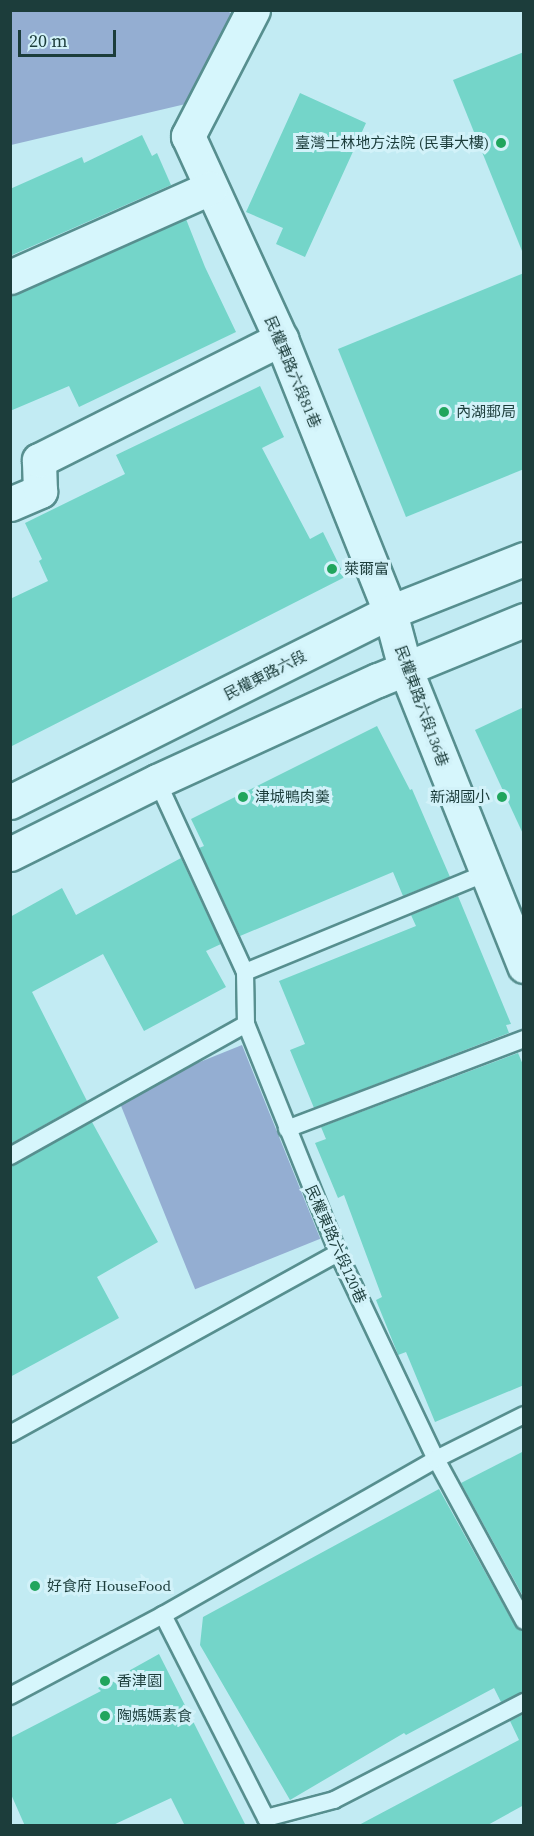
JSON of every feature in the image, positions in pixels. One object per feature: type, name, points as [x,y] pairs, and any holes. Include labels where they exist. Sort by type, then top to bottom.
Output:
[{"type":"street","name":"民權東路六段81巷","points":[[253,10],[188,136],[281,339],[390,612]]},
{"type":"street","points":[[10,277],[210,188]]},
{"type":"street","points":[[10,504],[40,491],[39,460],[281,339]]},
{"type":"street","name":"民權東路六段","points":[[10,802],[390,612],[524,559]]},
{"type":"street","name":"民權東路六段136巷","points":[[390,612],[405,668],[524,966]]},
{"type":"street","points":[[10,854],[157,781],[405,668],[524,620]]},
{"type":"lane","name":"民權東路六段120巷","points":[[157,781],[245,972],[246,1024],[338,1253],[436,1459],[524,1622]]},
{"type":"lane","points":[[245,972],[486,873]]},
{"type":"lane","points":[[10,1156],[246,1024]]},
{"type":"lane","points":[[287,1129],[524,1039]]},
{"type":"lane","points":[[10,1434],[338,1253]]},
{"type":"lane","points":[[10,1696],[163,1615],[436,1459],[524,1415]]},
{"type":"lane","points":[[163,1615],[266,1818],[334,1800],[524,1702]]},
{"type":"shaded area","points":[[226,10],[241,20],[190,103],[11,145],[10,11]]},
{"type":"shaded area","points":[[242,1045],[320,1239],[195,1289],[117,1096]]},
{"type":"building","name":"臺灣士林地方法院 (民事大樓)","points":[[524,52],[524,250],[522,251],[453,80]]},
{"type":"building","points":[[300,93],[366,123],[305,257],[276,244],[283,228],[246,212]]},
{"type":"building","points":[[142,135],[152,156],[157,153],[171,185],[10,256],[10,189],[82,157],[84,163]]},
{"type":"building","points":[[186,219],[205,267],[236,332],[79,407],[69,386],[10,411],[10,295]]},
{"type":"building","name":"內湖郵局","points":[[524,273],[524,469],[406,517],[338,349]]},
{"type":"building","points":[[260,386],[284,437],[262,448],[310,539],[323,532],[345,577],[10,747],[10,599],[48,581],[39,561],[42,559],[25,523],[125,474],[116,455]]},
{"type":"building","points":[[524,707],[524,836],[475,730]]},
{"type":"building","points":[[377,726],[410,790],[412,789],[450,877],[403,896],[393,872],[240,936],[199,848],[204,846],[191,819]]},
{"type":"building","points":[[181,858],[221,944],[206,951],[226,987],[144,1031],[103,954],[32,992],[87,1101],[10,1144],[10,917],[62,888],[76,915]]},
{"type":"building","points":[[458,896],[511,1024],[506,1025],[509,1033],[314,1108],[290,1050],[305,1044],[279,981],[416,926],[411,915]]},
{"type":"building","points":[[518,1053],[524,1067],[524,1385],[435,1422],[406,1352],[398,1355],[376,1300],[382,1297],[344,1195],[338,1198],[315,1143],[326,1139],[321,1127]]},
{"type":"building","points":[[92,1122],[158,1242],[97,1277],[119,1318],[10,1377],[10,1166]]},
{"type":"building","points":[[524,1451],[524,1598],[461,1483]]},
{"type":"building","points":[[439,1489],[515,1626],[524,1631],[524,1692],[501,1702],[494,1688],[406,1735],[404,1733],[290,1800],[200,1645],[203,1617]]},
{"type":"building","points":[[159,1654],[246,1826],[185,1826],[171,1798],[111,1826],[25,1826],[10,1792],[10,1738],[101,1691],[98,1688]]},
{"type":"building","points":[[524,1714],[524,1805],[486,1826],[357,1826],[519,1740],[510,1721]]},
{"type":"place","name":"臺灣士林地方法院 (民事大樓)","points":[[501,143]]},
{"type":"place","name":"內湖郵局","points":[[444,412]]},
{"type":"place","name":"萊爾富","points":[[332,569]]},
{"type":"place","name":"津城鴨肉羮","points":[[243,797]]},
{"type":"place","name":"新湖國小","points":[[502,797]]},
{"type":"place","name":"好食府 HouseFood","points":[[35,1586]]},
{"type":"place","name":"香津園","points":[[105,1681]]},
{"type":"place","name":"陶媽媽素食","points":[[105,1716]]}]
